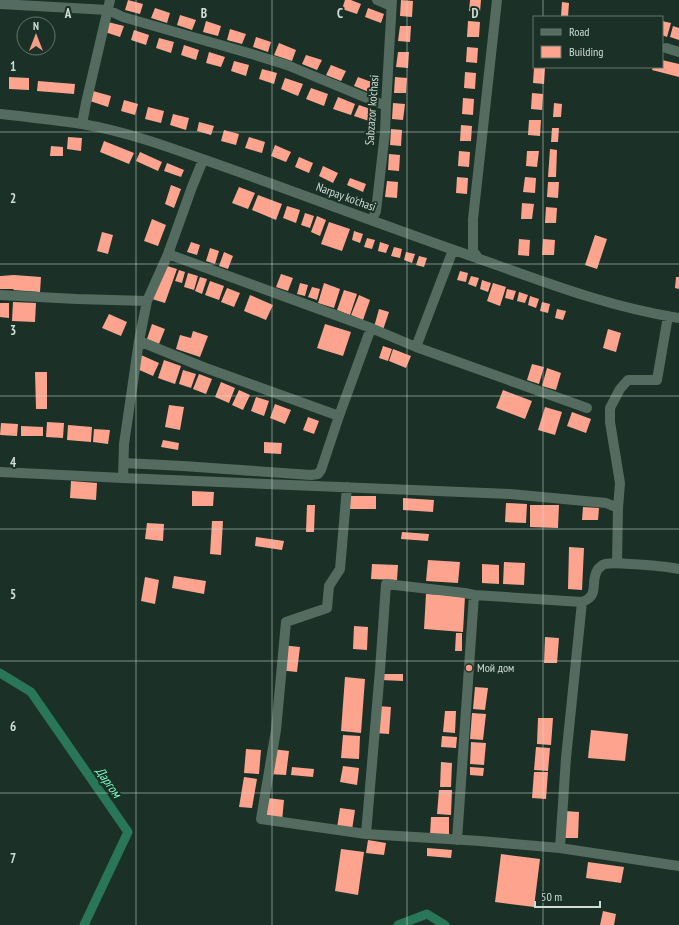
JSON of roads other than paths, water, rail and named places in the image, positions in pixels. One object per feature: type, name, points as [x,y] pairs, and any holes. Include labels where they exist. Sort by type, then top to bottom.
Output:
[{"type":"street","points":[[82,124],[110,0]]},
{"type":"street","points":[[377,0],[392,3]]},
{"type":"street","points":[[479,259],[474,251],[474,219],[497,0]]},
{"type":"street","name":"Sabzazor ko'chasi","points":[[372,220],[376,211],[385,132],[392,3]]},
{"type":"street","points":[[0,4],[108,10],[123,17],[287,65],[386,106]]},
{"type":"street","points":[[666,48],[679,52]]},
{"type":"street","name":"Narpay ko'chasi","points":[[0,114],[82,124],[161,145],[579,294],[611,303],[679,318]]},
{"type":"street","points":[[123,478],[124,444],[139,341],[147,301],[168,254],[203,160]]},
{"type":"street","points":[[416,346],[453,250]]},
{"type":"street","points":[[168,254],[587,408]]},
{"type":"street","points":[[0,295],[147,301]]},
{"type":"street","points":[[617,563],[620,482],[610,422],[610,408],[620,389],[628,380],[657,380],[668,316]]},
{"type":"street","points":[[124,462],[311,475],[318,474],[321,470],[370,328]]},
{"type":"street","points":[[139,341],[204,367],[339,416]]},
{"type":"street","points":[[0,472],[510,494],[606,503],[618,508]]},
{"type":"street","points":[[347,487],[340,569],[329,586],[327,608],[286,622],[276,730],[261,819],[366,834],[480,841],[560,848],[679,866]]},
{"type":"street","points":[[366,834],[386,584],[474,595],[582,602],[590,600],[593,594],[595,574],[604,564],[617,563],[679,569]]},
{"type":"street","points":[[457,840],[474,595]]},
{"type":"street","points":[[560,848],[566,758],[582,602]]},
{"type":"waterway","name":"Даргом","points":[[0,673],[31,692],[128,832],[84,925]]},
{"type":"waterway","name":"Даргом","points":[[398,925],[427,914],[445,925]]},
{"type":"place","name":"Мой дом","points":[[469,668]]}]
